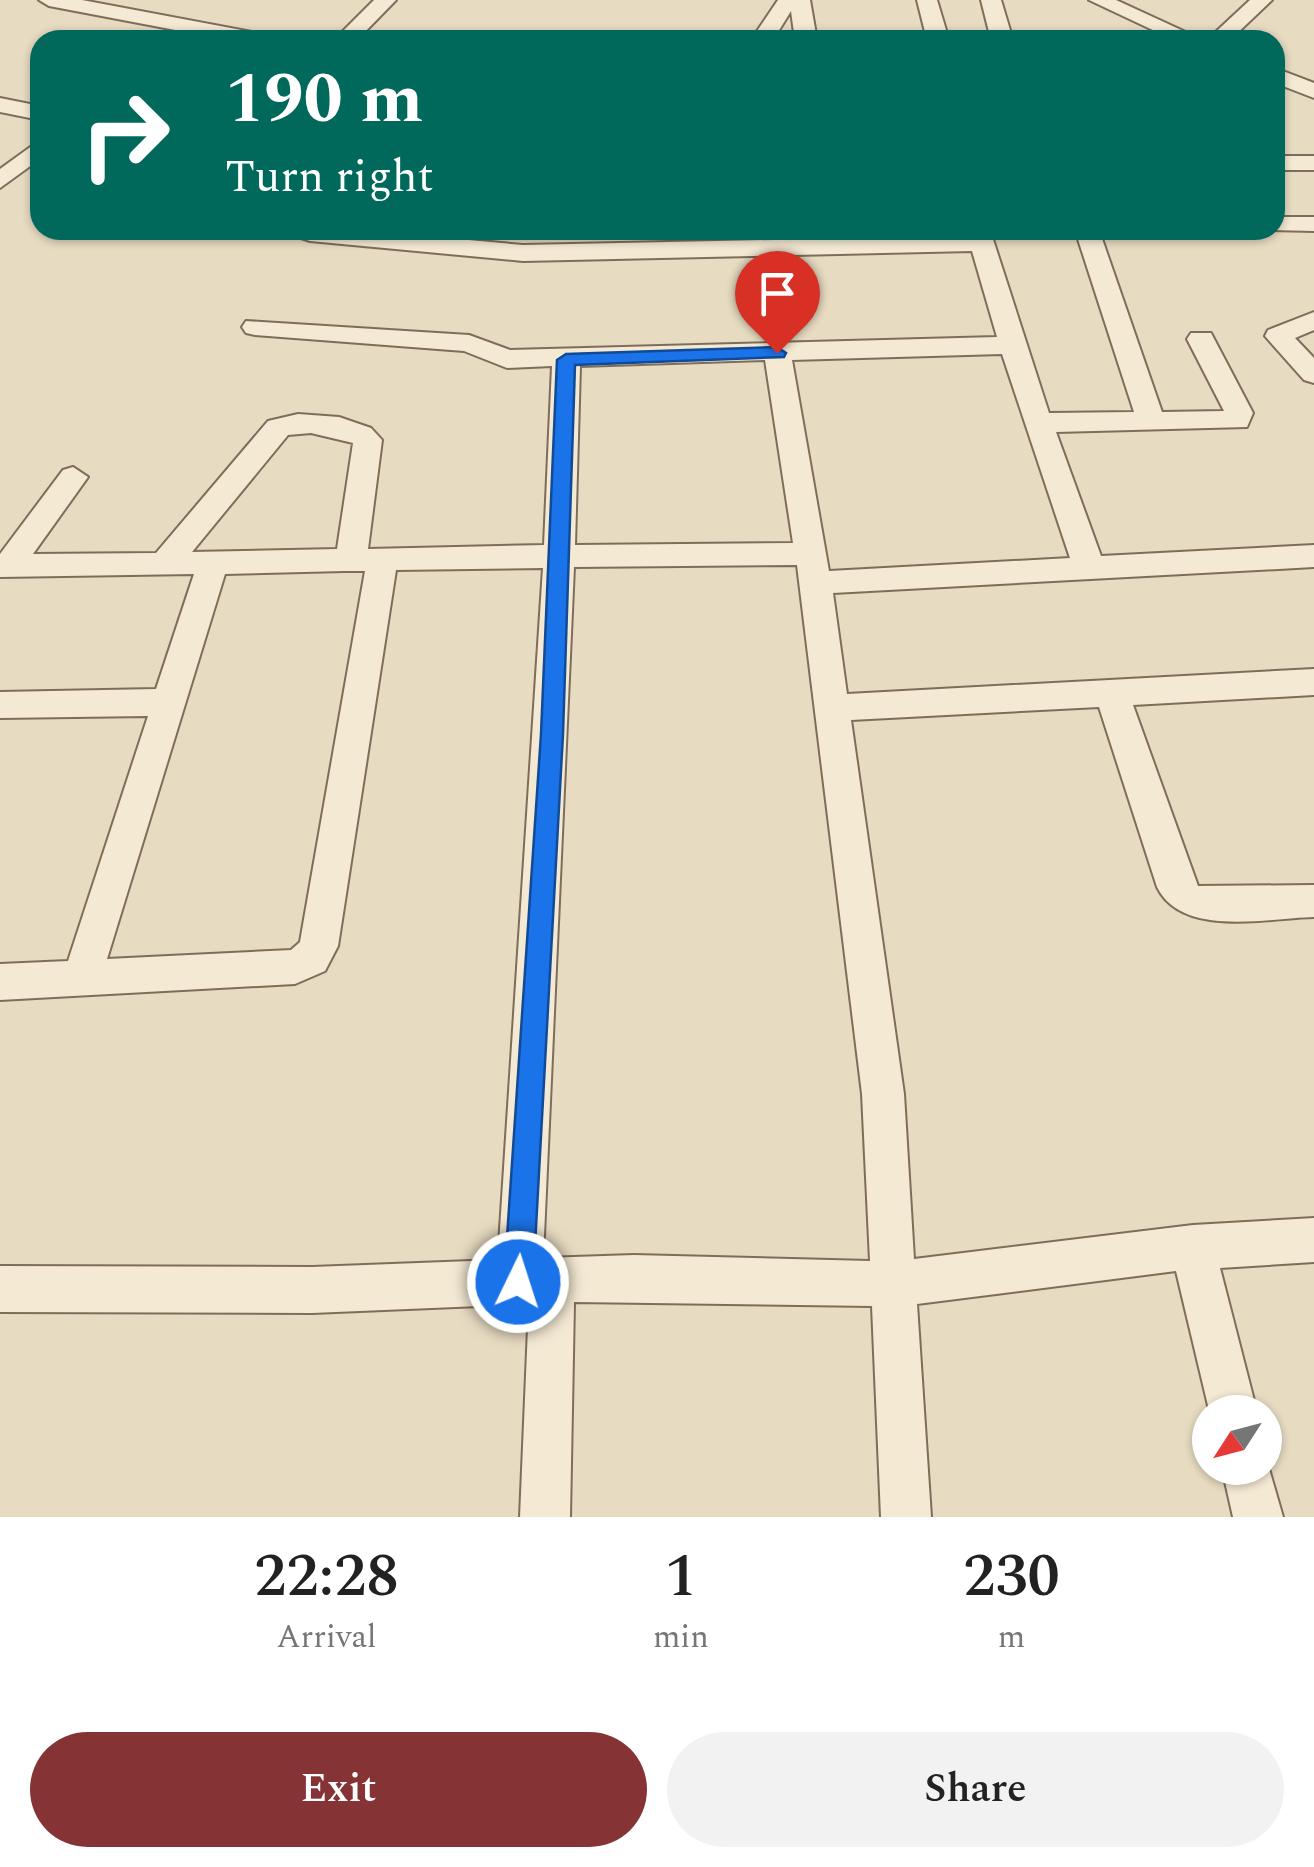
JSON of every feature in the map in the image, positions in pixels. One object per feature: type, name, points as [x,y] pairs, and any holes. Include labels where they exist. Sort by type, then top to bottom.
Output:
[{"type":"street","points":[[50,0],[209,30]]},
{"type":"street","points":[[355,30],[386,0]]},
{"type":"street","points":[[768,30],[788,0]]},
{"type":"street","points":[[800,0],[804,30]]},
{"type":"street","points":[[927,0],[935,30]]},
{"type":"street","points":[[991,0],[999,30]]},
{"type":"street","points":[[1099,0],[1169,30]]},
{"type":"street","points":[[1229,30],[1262,0]]},
{"type":"street","points":[[176,30],[182,25]]},
{"type":"street","points":[[0,105],[30,111]]},
{"type":"street","points":[[0,181],[30,156]]},
{"type":"street","points":[[1285,163],[1314,162]]},
{"type":"street","points":[[1285,224],[1314,224]]},
{"type":"street","points":[[385,240],[523,253],[872,240]]},
{"type":"street","points":[[980,240],[1088,565]]},
{"type":"street","points":[[1090,240],[1152,423]]},
{"type":"street","points":[[1314,320],[1278,336],[1314,374]]},
{"type":"street","points":[[255,328],[468,343],[507,359],[1012,344]]},
{"type":"street","points":[[1038,422],[1237,420],[1239,413],[1200,339]]},
{"type":"street","points":[[777,353],[814,568],[882,1094],[906,1517]]},
{"type":"street","points":[[545,1517],[535,1281],[566,360]]},
{"type":"street","points":[[0,982],[295,967],[310,959],[320,946],[366,562],[368,440],[360,432],[293,423],[278,428],[164,564]]},
{"type":"street","points":[[4,566],[73,477]]},
{"type":"street","points":[[4,566],[366,562],[558,554],[814,568],[1088,565],[1314,556]]},
{"type":"street","points":[[82,976],[213,564]]},
{"type":"street","points":[[832,708],[1314,682]]},
{"type":"street","points":[[1111,691],[1176,887],[1185,898],[1200,903],[1314,901]]},
{"type":"street","points":[[0,705],[168,702]]},
{"type":"street","points":[[0,1289],[312,1290],[634,1277],[893,1284],[1193,1247],[1314,1240]]},
{"type":"street","points":[[1193,1247],[1229,1395]]},
{"type":"street","points":[[1250,1485],[1258,1517]]},
{"type":"route","points":[[518,1282],[552,734],[566,360],[777,353]]}]
